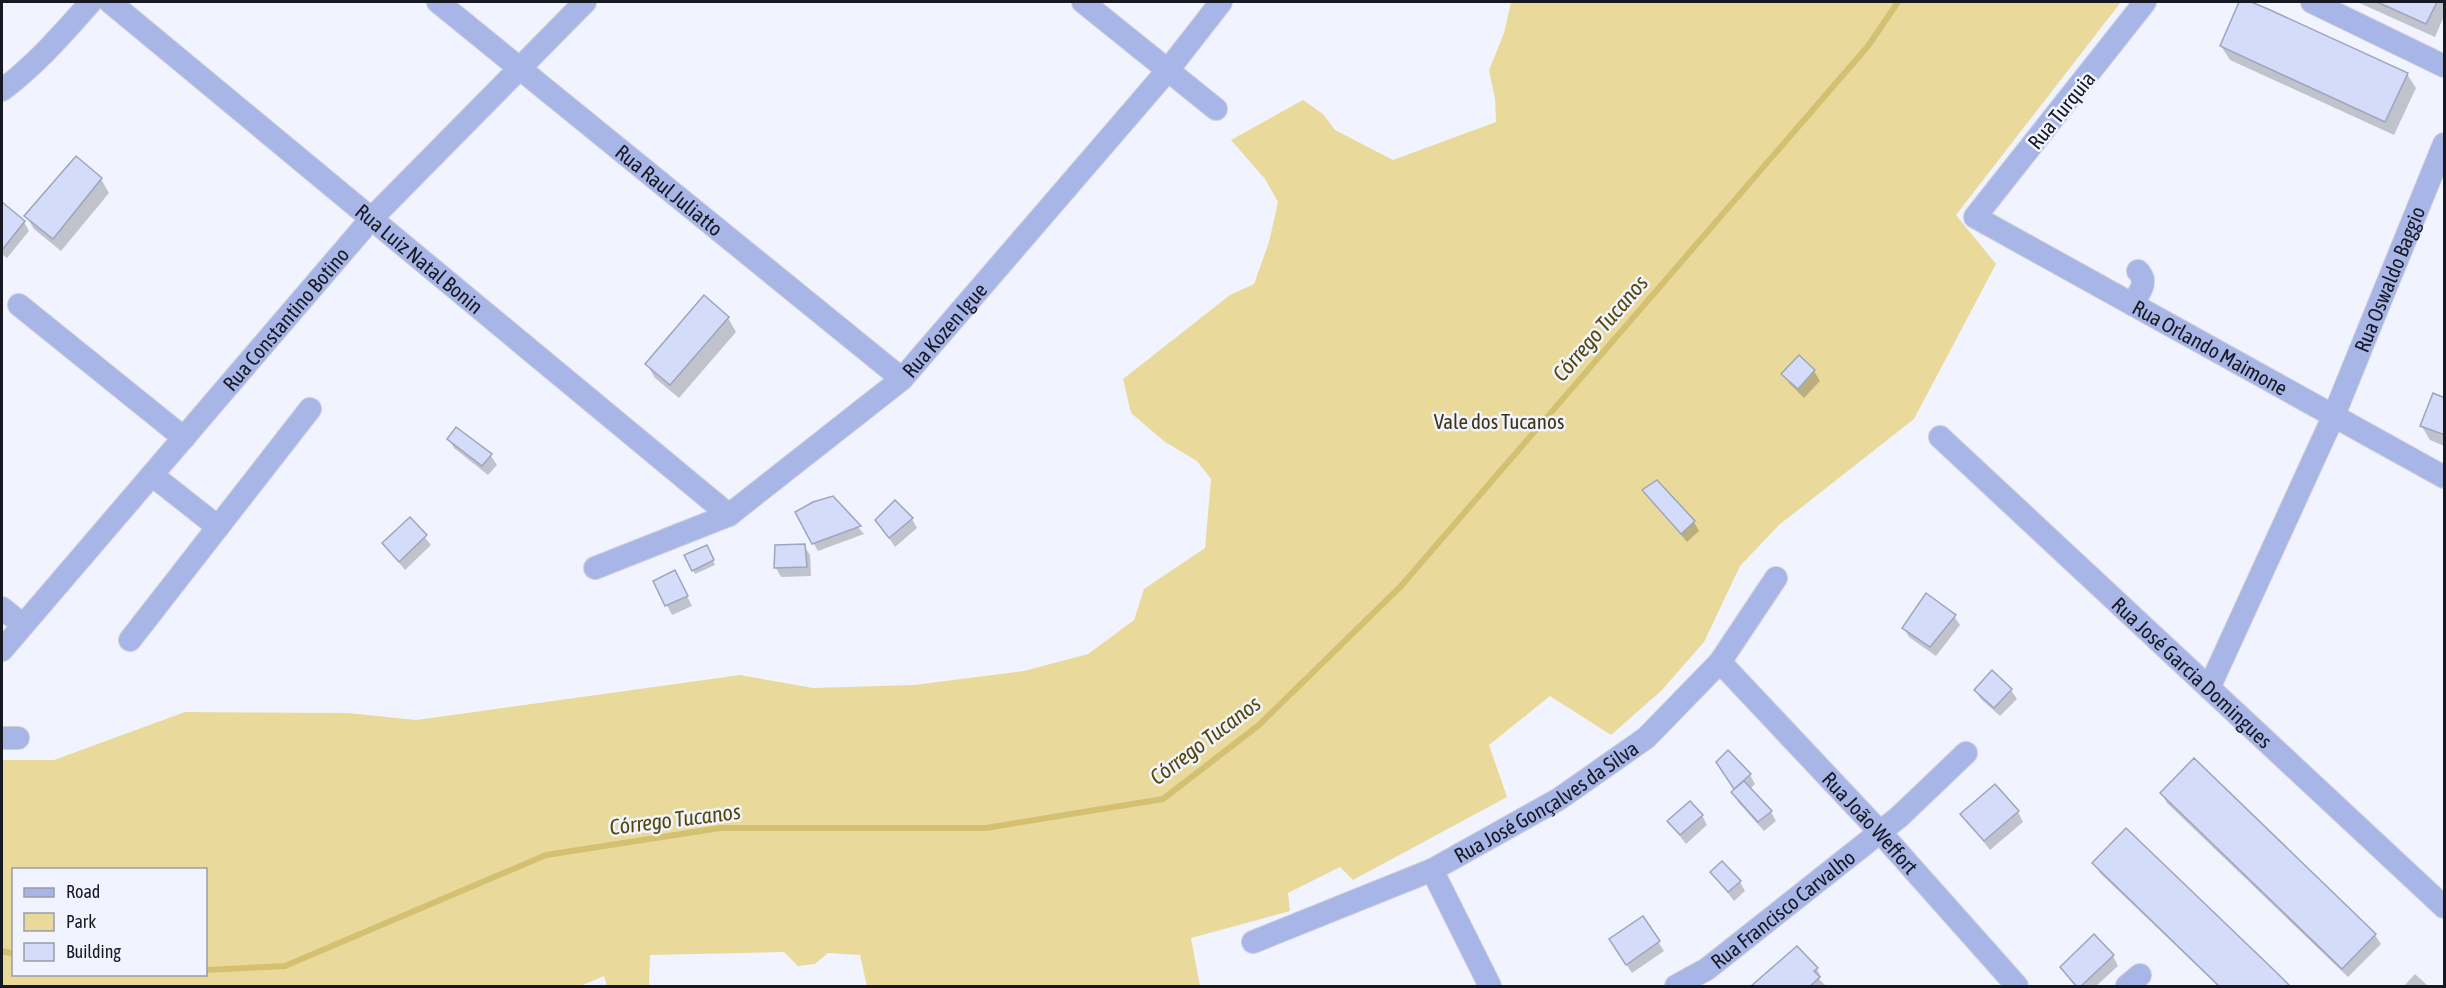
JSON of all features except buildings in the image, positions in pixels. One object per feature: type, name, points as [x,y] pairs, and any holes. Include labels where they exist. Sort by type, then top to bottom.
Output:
[{"type":"street","points":[[2,90],[23,75],[91,2]]},
{"type":"street","name":"Rua Luiz Natal Bonin","points":[[110,2],[729,515]]},
{"type":"street","name":"Rua Raul Juliatto","points":[[438,2],[902,379]]},
{"type":"street","name":"Rua Constantino Botino","points":[[2,650],[371,219],[585,2]]},
{"type":"street","points":[[1083,2],[1216,109]]},
{"type":"street","name":"Rua Kozen Igue","points":[[595,568],[729,515],[902,379],[1167,70],[1221,2]]},
{"type":"street","name":"Rua Turquia","points":[[1975,217],[2145,2]]},
{"type":"street","points":[[2312,2],[2445,66]]},
{"type":"street","name":"Rua Oswaldo Baggio","points":[[2209,688],[2334,416],[2445,144]]},
{"type":"street","name":"Rua Orlando Maimone","points":[[1975,217],[2445,477]]},
{"type":"street","points":[[2132,304],[2144,284],[2143,276],[2139,271]]},
{"type":"street","points":[[19,305],[184,438]]},
{"type":"street","points":[[130,640],[310,409]]},
{"type":"street","name":"Rua José Garcia Domingues","points":[[1940,437],[2445,907]]},
{"type":"street","points":[[152,475],[218,527]]},
{"type":"street","name":"Rua José Gonçalves da Silva","points":[[1253,942],[1431,870],[1559,799],[1646,738],[1720,662],[1776,578]]},
{"type":"street","points":[[2,608],[23,625]]},
{"type":"street","name":"Rua João Weffort","points":[[1720,662],[1880,832],[2017,987]]},
{"type":"street","name":"Rua Francisco Carvalho","points":[[1676,987],[1707,969],[1880,832],[1966,753]]},
{"type":"street","points":[[1431,870],[1490,987]]},
{"type":"green space","name":"Vale dos Tucanos","points":[[1511,2],[2121,2],[1956,215],[1996,264],[1914,419],[1779,525],[1740,566],[1704,642],[1661,691],[1611,735],[1550,696],[1489,745],[1507,797],[1353,880],[1340,867],[1288,893],[1290,911],[1191,938],[1200,986],[867,986],[860,955],[828,953],[815,964],[798,966],[784,952],[650,955],[649,986],[607,986],[604,976],[580,986],[2,986],[2,760],[54,760],[185,712],[348,713],[416,720],[740,675],[813,688],[914,685],[1024,671],[1088,654],[1134,620],[1144,589],[1205,548],[1211,479],[1197,461],[1165,442],[1131,413],[1123,379],[1230,295],[1254,284],[1269,242],[1278,202],[1265,179],[1231,140],[1303,100],[1323,114],[1335,130],[1393,160],[1496,122],[1495,99],[1489,70],[1504,33]]},
{"type":"waterway","name":"Córrego Tucanos","points":[[207,970],[285,966],[546,855],[720,828],[986,828],[1163,799],[1259,725],[1401,586],[1868,46],[1898,2]]},
{"type":"waterway","name":"Córrego Tucanos","points":[[2,951],[12,954]]}]
